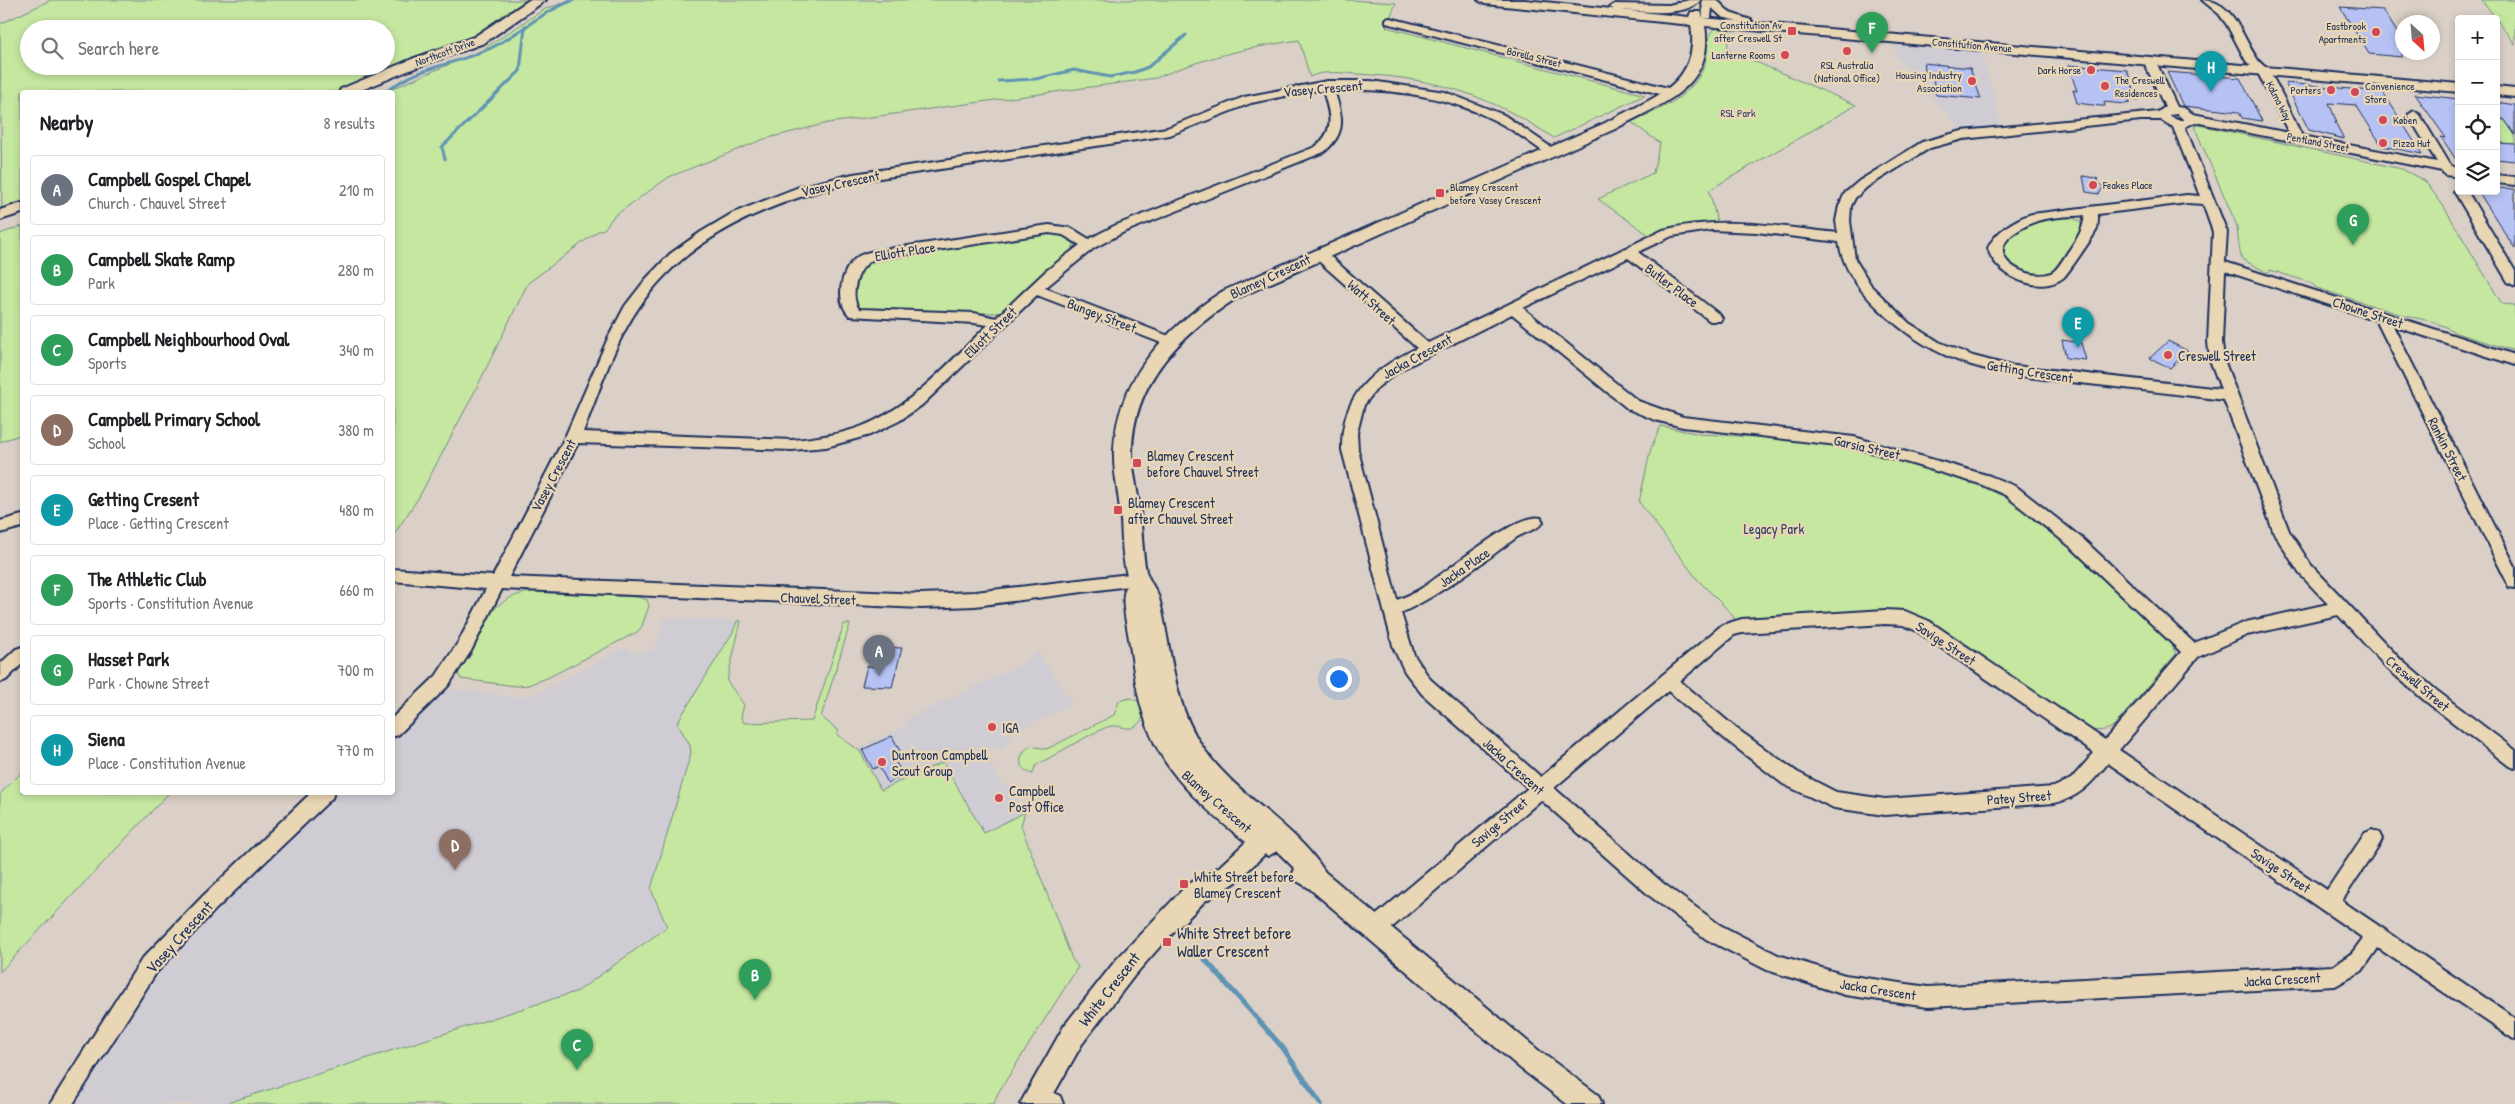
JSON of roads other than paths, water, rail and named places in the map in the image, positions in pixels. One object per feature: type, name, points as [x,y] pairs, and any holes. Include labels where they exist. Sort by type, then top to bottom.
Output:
[{"type":"street","name":"Northcott Drive","points":[[395,71],[478,40],[501,26],[522,9],[539,0]]},
{"type":"street","name":"Constitution Avenue","points":[[1485,0],[2147,55],[2455,88]]},
{"type":"street","name":"Constitution Avenue","points":[[1526,0],[2149,60],[2455,79]]},
{"type":"street","points":[[1615,8],[1672,8],[1687,6],[1696,0],[1701,18]]},
{"type":"street","points":[[1701,18],[1707,0]]},
{"type":"street","points":[[1711,0],[1725,14],[1745,20]]},
{"type":"street","points":[[2207,0],[2223,12],[2232,24],[2256,67]]},
{"type":"street","name":"Blamey Crescent","points":[[1676,94],[1688,77],[1699,51],[1701,18]]},
{"type":"street","name":"Blamey Crescent","points":[[1192,768],[1182,732],[1150,653],[1135,595],[1138,579],[1124,463],[1124,439],[1129,409],[1150,365],[1169,341],[1198,315],[1229,295],[1610,126],[1650,111],[1676,94],[1692,80],[1702,61],[1701,18]]},
{"type":"street","name":"Borella Street","points":[[1390,21],[1635,81],[1676,94]]},
{"type":"street","points":[[2149,60],[2168,113],[2184,121]]},
{"type":"street","name":"Kalma Way","points":[[2256,67],[2284,136]]},
{"type":"street","name":"Kalma Way","points":[[2256,67],[2298,139]]},
{"type":"street","name":"Northcott Drive","points":[[351,90],[386,75]]},
{"type":"street","points":[[1635,81],[1665,83],[1688,77]]},
{"type":"street","points":[[2500,82],[2515,84]]},
{"type":"street","name":"Elliott Street","points":[[573,438],[780,445],[810,444],[842,438],[876,426],[907,409],[1035,289],[1062,265],[1089,245],[1119,229],[1308,156],[1323,147],[1333,138],[1337,129],[1327,86]]},
{"type":"street","name":"Vasey Crescent","points":[[395,727],[442,681],[465,646],[573,438],[620,326],[637,298],[659,272],[684,250],[715,229],[748,211],[804,190],[860,177],[1170,131],[1261,96],[1295,88],[1386,86],[1451,98],[1503,119],[1552,152]]},
{"type":"street","points":[[2500,91],[2515,93]]},
{"type":"street","name":"Getting Crescent","points":[[2168,113],[1962,135],[1937,140],[1915,151],[1855,190],[1844,209],[1844,238],[1851,267],[1860,282],[1874,298],[1919,336],[1962,358],[2007,370],[2229,395]]},
{"type":"street","points":[[2414,115],[2452,166]]},
{"type":"street","name":"Pentland Street","points":[[2184,121],[2284,136],[2452,166]]},
{"type":"street","name":"Creswell Street","points":[[2184,121],[2209,202],[2220,230],[2215,350],[2229,395],[2282,533],[2304,569],[2394,664],[2430,695],[2515,760]]},
{"type":"street","points":[[2500,169],[2515,171]]},
{"type":"street","points":[[2500,179],[2515,181]]},
{"type":"street","points":[[2462,195],[2514,279]]},
{"type":"street","points":[[2092,210],[2090,230],[2059,274],[2053,278],[2038,280],[2022,277],[2010,270],[1995,251],[1994,245],[1998,240],[2030,218],[2092,210],[2187,199],[2209,202]]},
{"type":"street","points":[[0,215],[20,209]]},
{"type":"street","name":"Jacka Crescent","points":[[1844,238],[1710,226],[1671,232],[1426,349],[1393,367],[1373,382],[1357,404],[1349,428],[1350,453],[1406,656],[1422,683],[1657,890],[1714,932],[1774,963],[1845,985],[1928,997],[2335,976],[2352,968],[2364,957],[2374,935]]},
{"type":"street","name":"Elliott Place","points":[[1000,323],[974,318],[855,313],[849,308],[847,301],[856,267],[863,260],[875,255],[1049,229],[1066,231],[1089,245]]},
{"type":"street","name":"Butler Place","points":[[1628,251],[1715,318]]},
{"type":"street","name":"Watt Street","points":[[1319,254],[1426,349]]},
{"type":"street","name":"Chowne Street","points":[[2220,265],[2515,360]]},
{"type":"street","name":"Bungey Street","points":[[1035,289],[1169,341]]},
{"type":"street","name":"Garsia Street","points":[[1513,307],[1633,405],[1660,416],[1683,422],[1854,442],[1985,480],[2011,491],[2078,544],[2192,652]]},
{"type":"street","name":"Rankin Street","points":[[2381,316],[2515,582]]},
{"type":"street","points":[[0,527],[20,522]]},
{"type":"street","name":"Jacka Place","points":[[1392,610],[1419,599],[1518,529],[1535,522]]},
{"type":"street","name":"Chauvel Street","points":[[395,575],[430,580],[935,601],[1138,579]]},
{"type":"street","name":"Patey Street","points":[[1667,680],[1731,734],[1790,778],[1834,800],[1885,807],[2054,795],[2065,793],[2078,785],[2192,652],[2215,638],[2240,629],[2341,608]]},
{"type":"street","name":"Savige Street","points":[[1375,929],[1539,788],[1728,630],[1742,626],[1885,617],[1905,618],[1922,626],[2330,902],[2374,935],[2515,1030]]},
{"type":"street","name":"Blamey Crescent","points":[[1150,653],[1148,692],[1155,722],[1168,750],[1192,768],[1300,870],[1318,880],[1529,1058],[1589,1104]]},
{"type":"street","points":[[0,675],[20,656]]},
{"type":"street","points":[[1148,692],[1169,699],[1155,722]]},
{"type":"street","name":"Vasey Crescent","points":[[61,1104],[149,966],[210,902],[322,795]]},
{"type":"street","name":"White Crescent","points":[[1041,1102],[1073,1035],[1124,968],[1154,935],[1202,888],[1227,875],[1261,834]]},
{"type":"street","points":[[2330,902],[2372,839]]},
{"type":"waterway","points":[[525,27],[552,10],[574,0]]},
{"type":"waterway","points":[[389,90],[398,83],[424,71],[491,48],[525,27]]},
{"type":"waterway","points":[[445,159],[442,147],[520,71],[525,27]]},
{"type":"waterway","points":[[998,81],[1036,79],[1074,70],[1110,77],[1135,72],[1148,67],[1186,35]]},
{"type":"waterway","points":[[1195,948],[1283,1048],[1321,1104]]},
{"type":"place","name":"Constitution Av after Creswell St","points":[[1792,31]]},
{"type":"place","name":"Eastbrook Apartments","points":[[2376,32]]},
{"type":"place","name":"RSL Australia (National Office)","points":[[1847,51]]},
{"type":"place","name":"The Athletic Club","points":[[1872,53]]},
{"type":"place","name":"Lanterne Rooms","points":[[1785,55]]},
{"type":"place","name":"Dark Horse","points":[[2091,70]]},
{"type":"place","name":"Housing Industry Association","points":[[1972,81]]},
{"type":"place","name":"The Creswell Residences","points":[[2105,86]]},
{"type":"place","name":"Porters","points":[[2331,90]]},
{"type":"place","name":"Siena","points":[[2211,92]]},
{"type":"place","name":"Convenience Store","points":[[2355,92]]},
{"type":"place","name":"Køben","points":[[2383,120]]},
{"type":"place","name":"Pizza Hut","points":[[2383,143]]},
{"type":"place","name":"Feakes Place","points":[[2093,185]]},
{"type":"place","name":"Blamey Crescent before Vasey Crescent","points":[[1440,193]]},
{"type":"place","name":"Hasset Park","points":[[2353,245]]},
{"type":"place","name":"Getting Cresent","points":[[2078,348]]},
{"type":"place","name":"Creswell Street","points":[[2168,355]]},
{"type":"place","name":"Blamey Crescent before Chauvel Street","points":[[1137,463]]},
{"type":"place","name":"Blamey Crescent after Chauvel Street","points":[[1118,510]]},
{"type":"place","name":"Campbell Gospel Chapel","points":[[879,676]]},
{"type":"place","name":"IGA","points":[[992,727]]},
{"type":"place","name":"Duntroon Campbell Scout Group","points":[[882,762]]},
{"type":"place","name":"Campbell Post Office","points":[[999,798]]},
{"type":"place","name":"Campbell Primary School","points":[[455,870]]},
{"type":"place","name":"White Street before Blamey Crescent","points":[[1184,884]]},
{"type":"place","name":"White Street before Waller Crescent","points":[[1167,942]]},
{"type":"place","name":"Campbell Skate Ramp","points":[[755,1000]]},
{"type":"place","name":"Campbell Neighbourhood Oval","points":[[577,1070]]},
{"type":"park label","name":"RSL Park","points":[[1738,113]]},
{"type":"park label","name":"Legacy Park","points":[[1774,528]]}]
